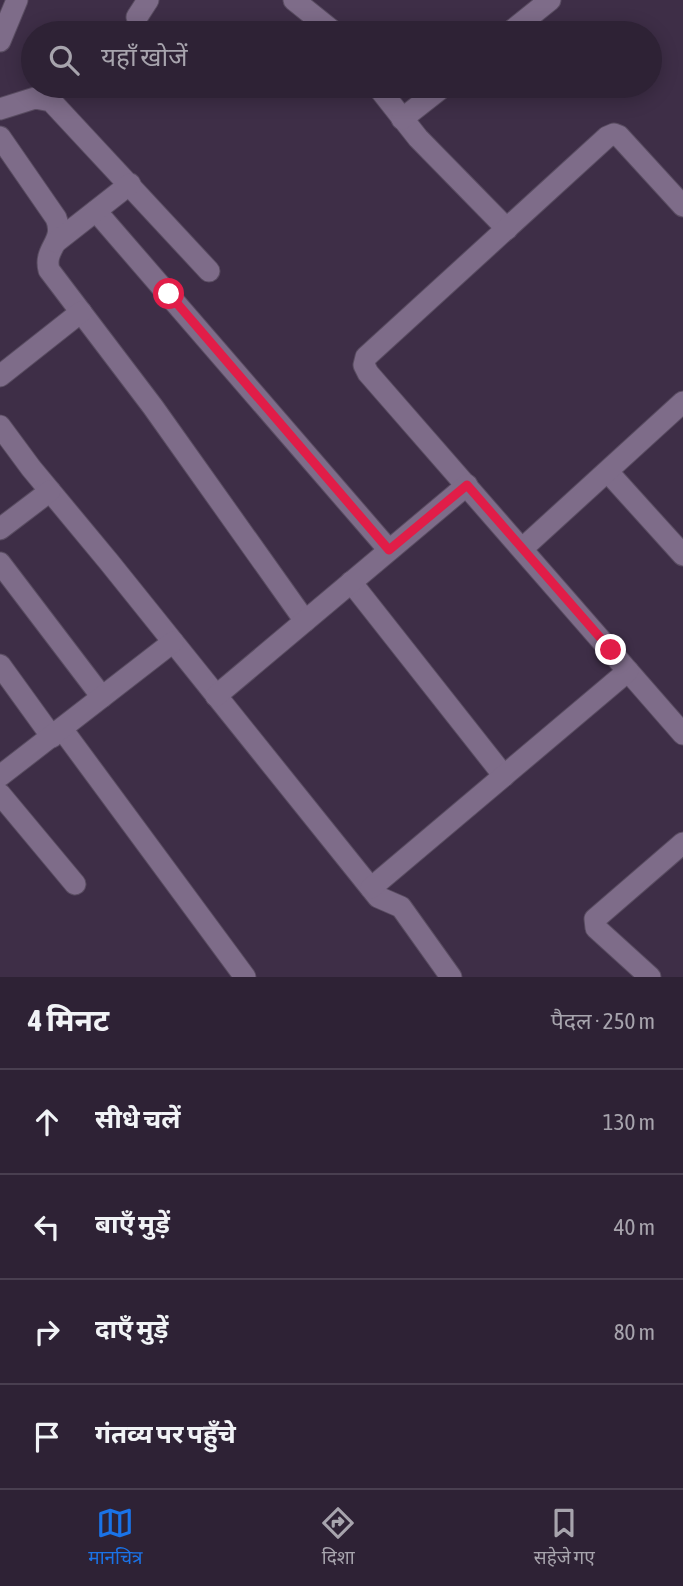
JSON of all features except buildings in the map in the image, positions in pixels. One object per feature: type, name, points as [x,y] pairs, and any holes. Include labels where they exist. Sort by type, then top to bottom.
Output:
[{"type":"street","points":[[0,41],[18,0]]},
{"type":"street","points":[[294,0],[320,21]]},
{"type":"street","points":[[524,21],[550,0]]},
{"type":"street","points":[[0,109],[35,98],[51,101],[209,271]]},
{"type":"street","points":[[386,98],[402,119],[506,229]]},
{"type":"street","points":[[402,119],[429,98]]},
{"type":"street","points":[[683,206],[619,136],[614,134],[607,137],[366,357],[364,365],[368,373],[683,734]]},
{"type":"street","points":[[0,137],[56,218],[60,229],[47,256],[49,270],[153,407],[306,621]]},
{"type":"street","points":[[56,242],[130,184]]},
{"type":"street","points":[[96,211],[389,550]]},
{"type":"street","points":[[0,376],[81,312]]},
{"type":"street","points":[[523,548],[679,413]]},
{"type":"street","points":[[0,426],[371,888],[383,901],[401,907],[451,977]]},
{"type":"street","points":[[608,472],[683,555]]},
{"type":"street","points":[[216,696],[467,485]]},
{"type":"street","points":[[0,529],[50,491]]},
{"type":"street","points":[[0,563],[102,697]]},
{"type":"street","points":[[351,582],[504,775]]},
{"type":"street","points":[[0,776],[173,642]]},
{"type":"street","points":[[0,666],[57,733],[245,977]]},
{"type":"street","points":[[371,888],[628,671]]},
{"type":"street","points":[[0,794],[75,884]]},
{"type":"street","points":[[650,977],[596,928],[595,919],[683,843]]},
{"type":"route","points":[[169,294],[389,550],[467,485],[611,650]]}]
